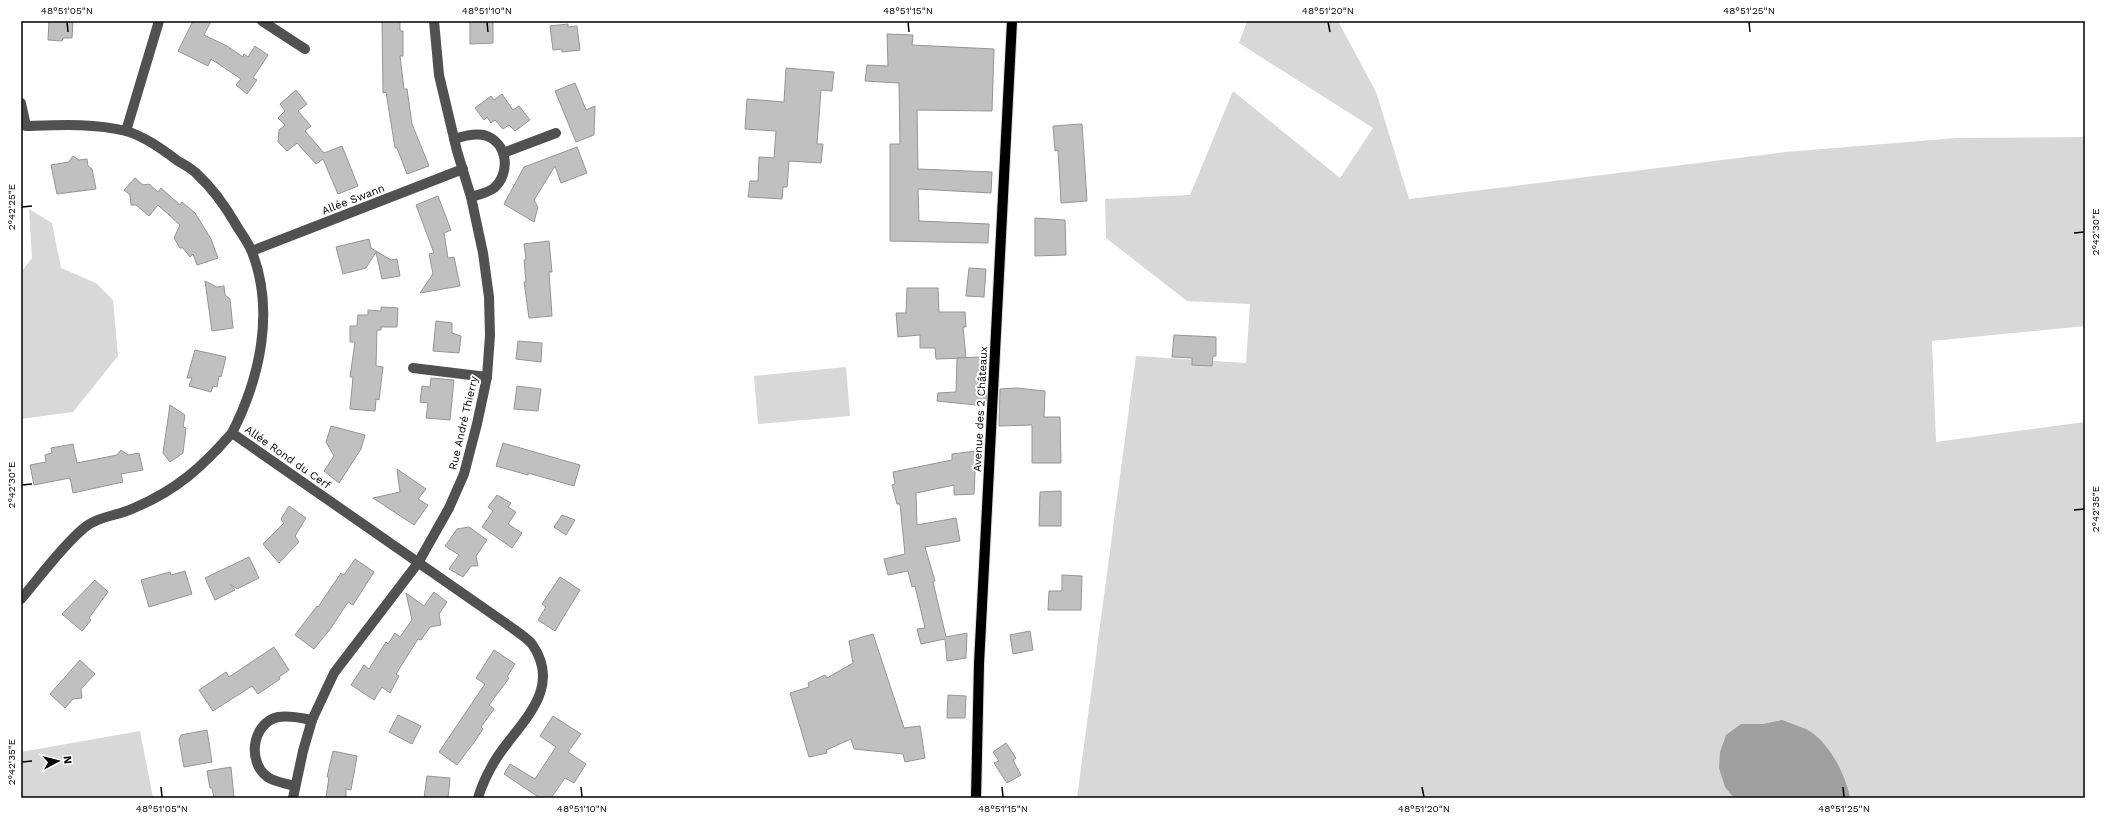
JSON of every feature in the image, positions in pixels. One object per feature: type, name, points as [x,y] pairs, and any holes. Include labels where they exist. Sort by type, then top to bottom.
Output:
[{"type":"main road","name":"Avenue des 2 Châteaux","points":[[976,798],[979,664],[1012,21]]},
{"type":"street","points":[[126,132],[159,21]]},
{"type":"street","points":[[262,21],[305,49]]},
{"type":"street","name":"Rue André Thierry","points":[[293,798],[312,720],[334,674],[418,563],[449,508],[464,474],[487,377],[490,335],[489,296],[483,253],[471,197],[454,139],[439,75],[434,21]]},
{"type":"street","name":"Allée Rond du Cerf","points":[[21,103],[24,127],[76,124],[126,132],[164,151],[198,175],[227,210],[252,251],[260,282],[263,318],[261,348],[255,376],[243,412],[232,433],[514,629],[531,643],[541,662],[544,677],[540,696],[531,711],[496,759],[483,782],[478,798]]},
{"type":"street","points":[[454,139],[473,134],[483,135],[491,138],[504,154],[505,171],[501,180],[494,188],[483,194],[471,197]]},
{"type":"street","points":[[504,154],[556,134]]},
{"type":"street","name":"Allée Swann","points":[[252,251],[463,169]]},
{"type":"street","points":[[414,368],[487,377]]},
{"type":"street","points":[[21,599],[84,528],[100,518],[133,509],[168,492],[208,461],[232,433]]},
{"type":"street","points":[[295,786],[270,778],[257,764],[254,748],[257,736],[266,723],[277,717],[292,716],[312,720]]},
{"type":"shaded area","points":[[1247,21],[1338,21],[1376,92],[1409,199],[1786,152],[1956,138],[2085,137],[2085,326],[1932,341],[1936,442],[2085,422],[2085,798],[1077,798],[1136,356],[1246,363],[1250,304],[1187,301],[1106,238],[1105,199],[1190,195],[1233,91],[1340,178],[1373,128],[1239,43]]},
{"type":"shaded area","points":[[29,209],[52,223],[61,268],[96,283],[113,300],[118,356],[73,412],[21,419],[21,272],[32,258]]},
{"type":"shaded area","points":[[846,367],[850,416],[758,424],[754,376]]},
{"type":"shaded area","points":[[1782,720],[1806,729],[1822,741],[1835,759],[1845,779],[1850,798],[1734,798],[1725,787],[1719,768],[1720,752],[1726,735],[1741,724],[1763,724]]},
{"type":"shaded area","points":[[140,731],[153,798],[21,798],[21,752]]},
{"type":"building","points":[[49,21],[73,21],[72,38],[63,38],[62,41],[48,40]]},
{"type":"building","points":[[193,21],[211,21],[204,35],[227,46],[243,57],[244,54],[248,57],[255,46],[268,55],[253,78],[257,80],[247,94],[236,85],[241,79],[211,59],[208,66],[178,51]]},
{"type":"building","points":[[382,21],[400,21],[400,31],[403,31],[403,56],[400,56],[404,89],[407,89],[412,124],[429,166],[407,174],[397,148],[395,148],[386,92],[383,93]]},
{"type":"building","points":[[470,21],[493,21],[493,43],[470,44]]},
{"type":"building","points":[[568,24],[568,27],[577,26],[580,50],[562,52],[562,49],[553,50],[550,26]]},
{"type":"building","points":[[887,34],[913,35],[912,45],[994,49],[992,111],[917,110],[918,169],[992,172],[991,193],[918,189],[919,221],[989,224],[988,243],[890,241],[890,144],[900,144],[899,83],[865,81],[867,65],[888,66]]},
{"type":"building","points":[[786,68],[834,72],[832,91],[821,90],[817,144],[823,144],[821,163],[789,161],[787,187],[783,187],[782,199],[748,197],[750,181],[758,181],[759,157],[774,158],[776,131],[745,129],[747,99],[784,102]]},
{"type":"building","points":[[575,83],[586,110],[595,106],[594,135],[576,142],[555,91]]},
{"type":"building","points":[[296,90],[307,104],[298,111],[311,126],[305,131],[324,153],[342,146],[358,186],[338,194],[323,159],[316,164],[297,143],[287,151],[278,142],[279,130],[285,125],[278,118],[285,111],[280,104]]},
{"type":"building","points":[[502,94],[513,110],[519,106],[530,120],[515,131],[509,125],[503,129],[495,120],[491,123],[487,117],[484,120],[475,108],[491,96],[494,100]]},
{"type":"building","points":[[1082,124],[1087,201],[1061,203],[1058,150],[1055,151],[1053,126]]},
{"type":"building","points":[[577,147],[587,173],[561,183],[555,166],[534,200],[538,207],[534,222],[504,204],[524,167]]},
{"type":"building","points":[[73,156],[79,160],[87,159],[88,166],[92,169],[96,189],[57,194],[51,165],[69,162]]},
{"type":"building","points":[[135,178],[143,185],[149,184],[158,192],[161,188],[180,205],[182,202],[195,213],[211,239],[218,258],[197,265],[193,254],[190,257],[183,248],[180,248],[174,238],[180,225],[158,205],[149,216],[136,205],[131,205],[130,195],[124,190]]},
{"type":"building","points":[[438,196],[451,230],[444,233],[448,258],[454,257],[460,286],[420,293],[433,274],[429,254],[434,253],[416,205]]},
{"type":"building","points":[[1035,218],[1065,220],[1066,255],[1035,256]]},
{"type":"building","points":[[369,239],[371,248],[391,260],[397,259],[400,276],[382,279],[376,252],[366,268],[343,274],[336,247]]},
{"type":"building","points":[[549,241],[552,272],[549,272],[552,316],[529,318],[524,282],[526,282],[524,260],[526,259],[524,244]]},
{"type":"building","points":[[969,268],[986,269],[984,297],[966,296]]},
{"type":"building","points":[[205,281],[217,287],[224,286],[225,295],[230,299],[233,328],[212,331]]},
{"type":"building","points":[[907,288],[938,288],[939,312],[965,312],[966,327],[963,327],[966,358],[936,359],[935,348],[920,348],[920,335],[898,337],[896,313],[906,313]]},
{"type":"building","points":[[381,307],[398,308],[397,327],[381,327],[381,330],[377,330],[376,366],[383,367],[379,400],[376,399],[375,411],[350,409],[353,377],[350,377],[355,342],[350,342],[350,326],[357,326],[358,315],[368,315],[368,310],[381,311]]},
{"type":"building","points":[[436,321],[452,323],[452,333],[461,336],[459,353],[433,351]]},
{"type":"building","points":[[1174,335],[1216,337],[1216,356],[1213,356],[1212,366],[1192,365],[1192,358],[1172,357]]},
{"type":"building","points":[[518,341],[542,343],[541,362],[516,359]]},
{"type":"building","points":[[195,350],[226,357],[221,377],[219,376],[217,387],[213,386],[211,392],[189,386],[192,378],[187,378]]},
{"type":"building","points":[[980,357],[978,390],[987,390],[986,406],[937,401],[938,393],[956,392],[957,358]]},
{"type":"building","points":[[431,378],[454,380],[450,420],[426,418],[428,403],[420,402],[422,386],[430,387]]},
{"type":"building","points":[[517,386],[541,389],[538,411],[514,409]]},
{"type":"building","points":[[1017,388],[1045,391],[1044,417],[1060,417],[1061,463],[1032,463],[1032,425],[999,426],[1000,389]]},
{"type":"building","points":[[170,405],[185,415],[183,427],[186,428],[183,453],[170,462],[163,453]]},
{"type":"building","points":[[331,426],[365,435],[361,449],[339,483],[324,471],[334,456],[326,442]]},
{"type":"building","points":[[503,443],[580,465],[574,486],[496,466]]},
{"type":"building","points":[[73,444],[77,463],[117,455],[121,450],[128,455],[139,453],[143,470],[121,474],[123,482],[73,493],[70,478],[34,485],[30,465],[46,462],[45,455],[52,453],[51,448]]},
{"type":"building","points":[[976,451],[974,494],[954,495],[954,485],[916,493],[917,525],[956,518],[960,541],[925,547],[935,581],[933,582],[946,637],[967,633],[966,658],[947,661],[945,639],[921,644],[917,629],[925,628],[915,586],[912,587],[908,571],[888,575],[884,559],[905,554],[900,504],[897,504],[892,485],[895,484],[893,472],[952,460],[952,454]]},
{"type":"building","points":[[397,469],[426,489],[418,499],[428,505],[414,525],[373,498],[400,492]]},
{"type":"building","points":[[1061,491],[1061,526],[1039,526],[1040,492]]},
{"type":"building","points":[[497,495],[511,503],[508,507],[516,512],[508,524],[522,533],[512,548],[482,527],[493,511],[488,507]]},
{"type":"building","points":[[289,506],[306,518],[295,536],[299,542],[279,563],[263,544],[284,523],[281,519]]},
{"type":"building","points":[[562,515],[575,520],[566,535],[554,527]]},
{"type":"building","points":[[469,527],[487,540],[476,556],[478,566],[471,566],[463,577],[449,569],[459,555],[445,546],[457,529]]},
{"type":"building","points":[[249,557],[259,578],[237,589],[230,584],[235,590],[215,600],[205,578]]},
{"type":"building","points":[[355,559],[374,572],[353,605],[348,602],[331,628],[314,649],[295,635],[317,606],[318,607],[341,573],[344,575]]},
{"type":"building","points":[[185,571],[192,594],[149,607],[141,580],[170,572],[171,575]]},
{"type":"building","points":[[1062,575],[1082,576],[1081,610],[1048,610],[1049,591],[1062,591]]},
{"type":"building","points":[[560,577],[580,590],[555,631],[538,620],[546,607],[542,604]]},
{"type":"building","points":[[95,580],[108,592],[89,618],[91,620],[82,631],[62,614]]},
{"type":"building","points":[[434,592],[447,602],[439,614],[441,625],[430,627],[421,640],[418,639],[396,674],[399,676],[390,693],[382,687],[374,700],[351,685],[364,665],[369,669],[386,642],[388,644],[395,633],[400,637],[412,620],[406,593],[424,606]]},
{"type":"building","points":[[1030,631],[1033,650],[1013,654],[1010,635]]},
{"type":"building","points":[[873,634],[904,728],[920,726],[925,758],[905,762],[903,754],[854,749],[851,739],[826,750],[827,753],[809,757],[790,693],[809,687],[808,683],[825,675],[827,678],[853,663],[849,641]]},
{"type":"building","points":[[274,647],[289,670],[279,677],[280,679],[258,694],[252,686],[213,711],[199,690],[226,672],[229,677]]},
{"type":"building","points":[[494,650],[515,664],[507,677],[509,678],[489,705],[494,709],[481,727],[483,729],[457,765],[439,752],[485,684],[476,678]]},
{"type":"building","points":[[80,660],[95,674],[81,689],[82,698],[73,699],[65,708],[50,694]]},
{"type":"building","points":[[948,695],[966,696],[965,718],[947,718]]},
{"type":"building","points":[[398,715],[421,726],[412,744],[389,732]]},
{"type":"building","points":[[553,716],[581,734],[568,752],[586,764],[574,783],[565,778],[551,798],[540,798],[504,774],[510,764],[535,779],[556,747],[540,736]]},
{"type":"building","points":[[207,730],[212,762],[184,767],[179,740],[181,735]]},
{"type":"building","points":[[1006,743],[1016,758],[1013,760],[1021,775],[1007,783],[994,763],[999,761],[993,752]]},
{"type":"building","points":[[333,751],[357,756],[351,790],[346,789],[346,798],[326,798],[329,777],[327,777]]},
{"type":"building","points":[[231,767],[234,798],[214,798],[212,788],[210,788],[207,771]]},
{"type":"building","points":[[427,776],[450,778],[448,798],[424,798]]}]
